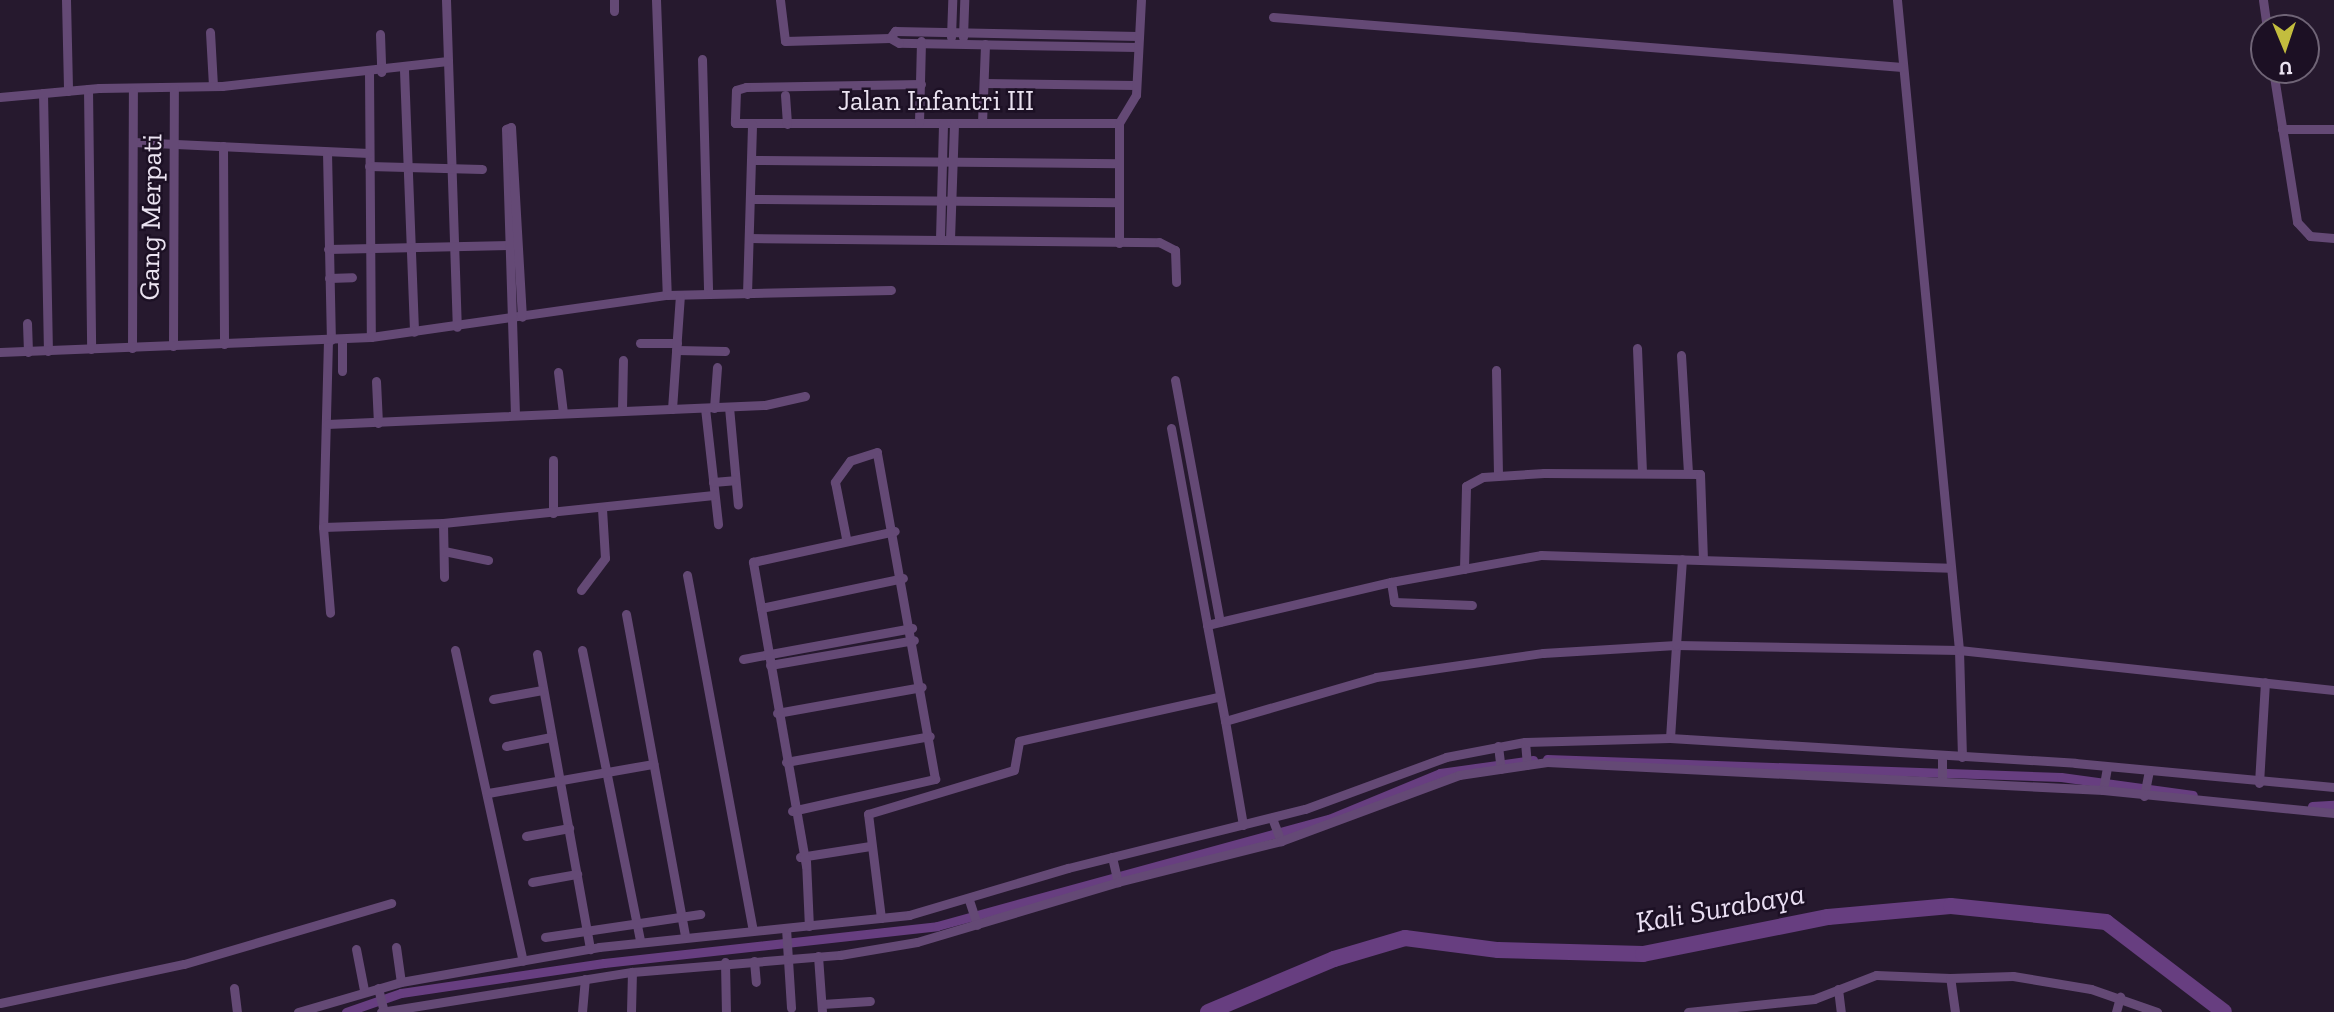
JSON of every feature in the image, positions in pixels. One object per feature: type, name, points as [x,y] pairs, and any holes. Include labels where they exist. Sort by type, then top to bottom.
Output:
[{"type":"street","points":[[66,0],[68,91]]},
{"type":"street","points":[[446,0],[457,327]]},
{"type":"street","points":[[614,0],[614,11]]},
{"type":"street","points":[[656,0],[667,295]]},
{"type":"street","points":[[780,0],[785,41],[890,38],[921,43],[1137,47]]},
{"type":"street","points":[[951,44],[952,0]]},
{"type":"street","points":[[962,44],[964,0]]},
{"type":"street","points":[[1119,243],[1119,122],[1133,105],[1141,0]]},
{"type":"street","points":[[1897,0],[1959,650],[1962,757]]},
{"type":"street","points":[[1273,17],[1902,67]]},
{"type":"street","points":[[210,32],[213,86]]},
{"type":"street","points":[[890,38],[895,32],[1138,36]]},
{"type":"street","points":[[919,124],[921,32]]},
{"type":"street","points":[[380,34],[381,72]]},
{"type":"street","points":[[982,123],[985,44]]},
{"type":"street","points":[[702,59],[708,294]]},
{"type":"street","points":[[0,97],[88,89],[133,91],[213,86],[404,70],[448,61]]},
{"type":"street","points":[[404,70],[414,332]]},
{"type":"street","points":[[369,72],[371,337]]},
{"type":"street","points":[[985,83],[1136,85]]},
{"type":"street","points":[[747,294],[752,124],[735,124],[738,88],[921,84]]},
{"type":"street","points":[[2275,84],[2297,222],[2310,236],[2334,238]]},
{"type":"street","name":"Gang Merpati","points":[[173,346],[174,88]]},
{"type":"street","points":[[88,89],[91,349]]},
{"type":"street","points":[[132,348],[133,91]]},
{"type":"street","points":[[43,93],[48,351]]},
{"type":"street","points":[[785,95],[786,124]]},
{"type":"street","name":"Jalan Infantri III","points":[[752,124],[1119,122]]},
{"type":"street","points":[[943,123],[941,201],[945,239]]},
{"type":"street","points":[[945,239],[952,201],[954,123]]},
{"type":"street","points":[[515,415],[509,244],[512,220],[511,127],[506,129],[512,220],[522,317]]},
{"type":"street","points":[[2282,130],[2334,129]]},
{"type":"street","points":[[133,142],[369,153]]},
{"type":"street","points":[[223,146],[225,344]]},
{"type":"street","points":[[327,152],[330,340],[323,527],[330,613]]},
{"type":"street","points":[[753,160],[1119,163]]},
{"type":"street","points":[[369,166],[482,169]]},
{"type":"street","points":[[751,199],[1118,202]]},
{"type":"street","points":[[749,238],[945,239],[1174,247],[1176,282]]},
{"type":"street","points":[[328,249],[509,244]]},
{"type":"street","points":[[329,278],[352,277]]},
{"type":"street","points":[[0,352],[330,340],[457,327],[667,295],[891,290]]},
{"type":"street","points":[[672,409],[680,295]]},
{"type":"street","points":[[27,323],[28,352]]},
{"type":"street","points":[[342,339],[342,370]]},
{"type":"street","points":[[640,343],[725,351]]},
{"type":"street","points":[[1637,348],[1642,473]]},
{"type":"street","points":[[1681,355],[1688,473]]},
{"type":"street","points":[[622,410],[623,360]]},
{"type":"street","points":[[717,367],[710,408],[718,524]]},
{"type":"street","points":[[1496,370],[1498,476]]},
{"type":"street","points":[[558,372],[563,413]]},
{"type":"street","points":[[1175,380],[1220,622]]},
{"type":"street","points":[[376,381],[378,423]]},
{"type":"street","points":[[327,424],[729,407],[805,396]]},
{"type":"street","points":[[729,407],[738,505]]},
{"type":"street","points":[[1171,428],[1243,825]]},
{"type":"street","points":[[795,809],[933,782],[930,736],[912,628],[895,531],[875,451],[850,461],[835,482],[846,538]]},
{"type":"street","points":[[553,460],[553,513]]},
{"type":"street","points":[[1464,566],[1466,487],[1478,478],[1498,476],[1688,473],[1703,477],[1703,556]]},
{"type":"street","points":[[713,482],[734,480]]},
{"type":"street","points":[[323,527],[443,523],[602,509],[714,495]]},
{"type":"street","points":[[582,590],[605,558],[602,509]]},
{"type":"street","points":[[443,523],[444,577]]},
{"type":"street","points":[[809,926],[804,860],[777,713],[754,560],[846,538],[895,531]]},
{"type":"street","points":[[444,551],[488,560]]},
{"type":"street","points":[[1207,625],[1464,566],[1541,555],[1682,559],[1703,556],[1950,568]]},
{"type":"street","points":[[1670,738],[1682,559]]},
{"type":"street","points":[[687,575],[753,930]]},
{"type":"street","points":[[761,608],[903,578]]},
{"type":"street","points":[[1391,582],[1394,602],[1472,605]]},
{"type":"street","points":[[626,614],[685,936]]},
{"type":"street","points":[[769,660],[912,628]]},
{"type":"street","points":[[743,659],[769,660],[914,640]]},
{"type":"street","points":[[1225,722],[1331,695],[1376,677],[1543,653],[1676,645],[1959,650],[2334,690]]},
{"type":"street","points":[[456,650],[523,961]]},
{"type":"street","points":[[582,650],[640,941]]},
{"type":"street","points":[[537,654],[590,949]]},
{"type":"street","points":[[2259,783],[2265,682]]},
{"type":"street","points":[[777,713],[922,687]]},
{"type":"street","points":[[494,699],[542,690]]},
{"type":"street","points":[[881,918],[868,814],[1014,771],[1018,741],[1218,697]]},
{"type":"street","points":[[786,762],[930,736]]},
{"type":"street","points":[[506,746],[551,737]]},
{"type":"street","points":[[298,1012],[364,990],[379,990],[401,982],[590,949],[685,936],[783,930],[970,904],[1243,825],[1273,822],[1446,757],[1525,744],[1670,738],[1942,760],[1962,757],[2334,787]]},
{"type":"street","points":[[1525,744],[1527,763]]},
{"type":"street","points":[[1498,749],[1500,767]]},
{"type":"street","points":[[1942,760],[1942,779]]},
{"type":"street","points":[[379,990],[383,1011],[632,972],[818,956],[917,942],[1118,881],[1280,840],[1450,778],[1527,763],[1582,762],[2104,789],[2333,814]]},
{"type":"street","points":[[488,793],[653,764]]},
{"type":"street","points":[[2104,789],[2107,769]]},
{"type":"street","points":[[2144,795],[2148,774]]},
{"type":"street","points":[[1273,822],[1280,840]]},
{"type":"street","points":[[526,836],[569,828]]},
{"type":"street","points":[[804,860],[870,845]]},
{"type":"street","points":[[1113,861],[1118,881]]},
{"type":"street","points":[[532,882],[577,874]]},
{"type":"street","points":[[3,1005],[184,964],[391,903]]},
{"type":"street","points":[[970,904],[977,923]]},
{"type":"street","points":[[545,937],[700,914]]},
{"type":"street","points":[[783,930],[788,957],[791,1008]]},
{"type":"street","points":[[396,947],[401,982]]},
{"type":"street","points":[[356,948],[364,990]]},
{"type":"street","points":[[818,956],[822,1008],[870,1001]]},
{"type":"street","points":[[754,961],[756,982]]},
{"type":"street","points":[[725,962],[726,1012]]},
{"type":"street","points":[[631,1012],[632,972]]},
{"type":"street","points":[[1688,1012],[1814,999],[1876,975],[2048,980],[2120,997],[2157,1012]]},
{"type":"street","points":[[1950,978],[1955,1012]]},
{"type":"street","points":[[582,1012],[584,979]]},
{"type":"street","points":[[234,988],[237,1012]]},
{"type":"street","points":[[1838,989],[1841,1012]]},
{"type":"street","points":[[2116,1012],[2120,997]]},
{"type":"waterway","points":[[1547,759],[2061,777],[2193,795]]},
{"type":"waterway","points":[[346,1012],[401,993],[604,963],[937,926],[1329,819],[1440,773],[1533,760]]},
{"type":"waterway","points":[[2312,806],[2334,805]]},
{"type":"waterway","name":"Kali Surabaya","points":[[1208,1012],[1334,959],[1405,938],[1498,950],[1643,954],[1828,917],[1951,906],[2106,922],[2224,1012]]}]
